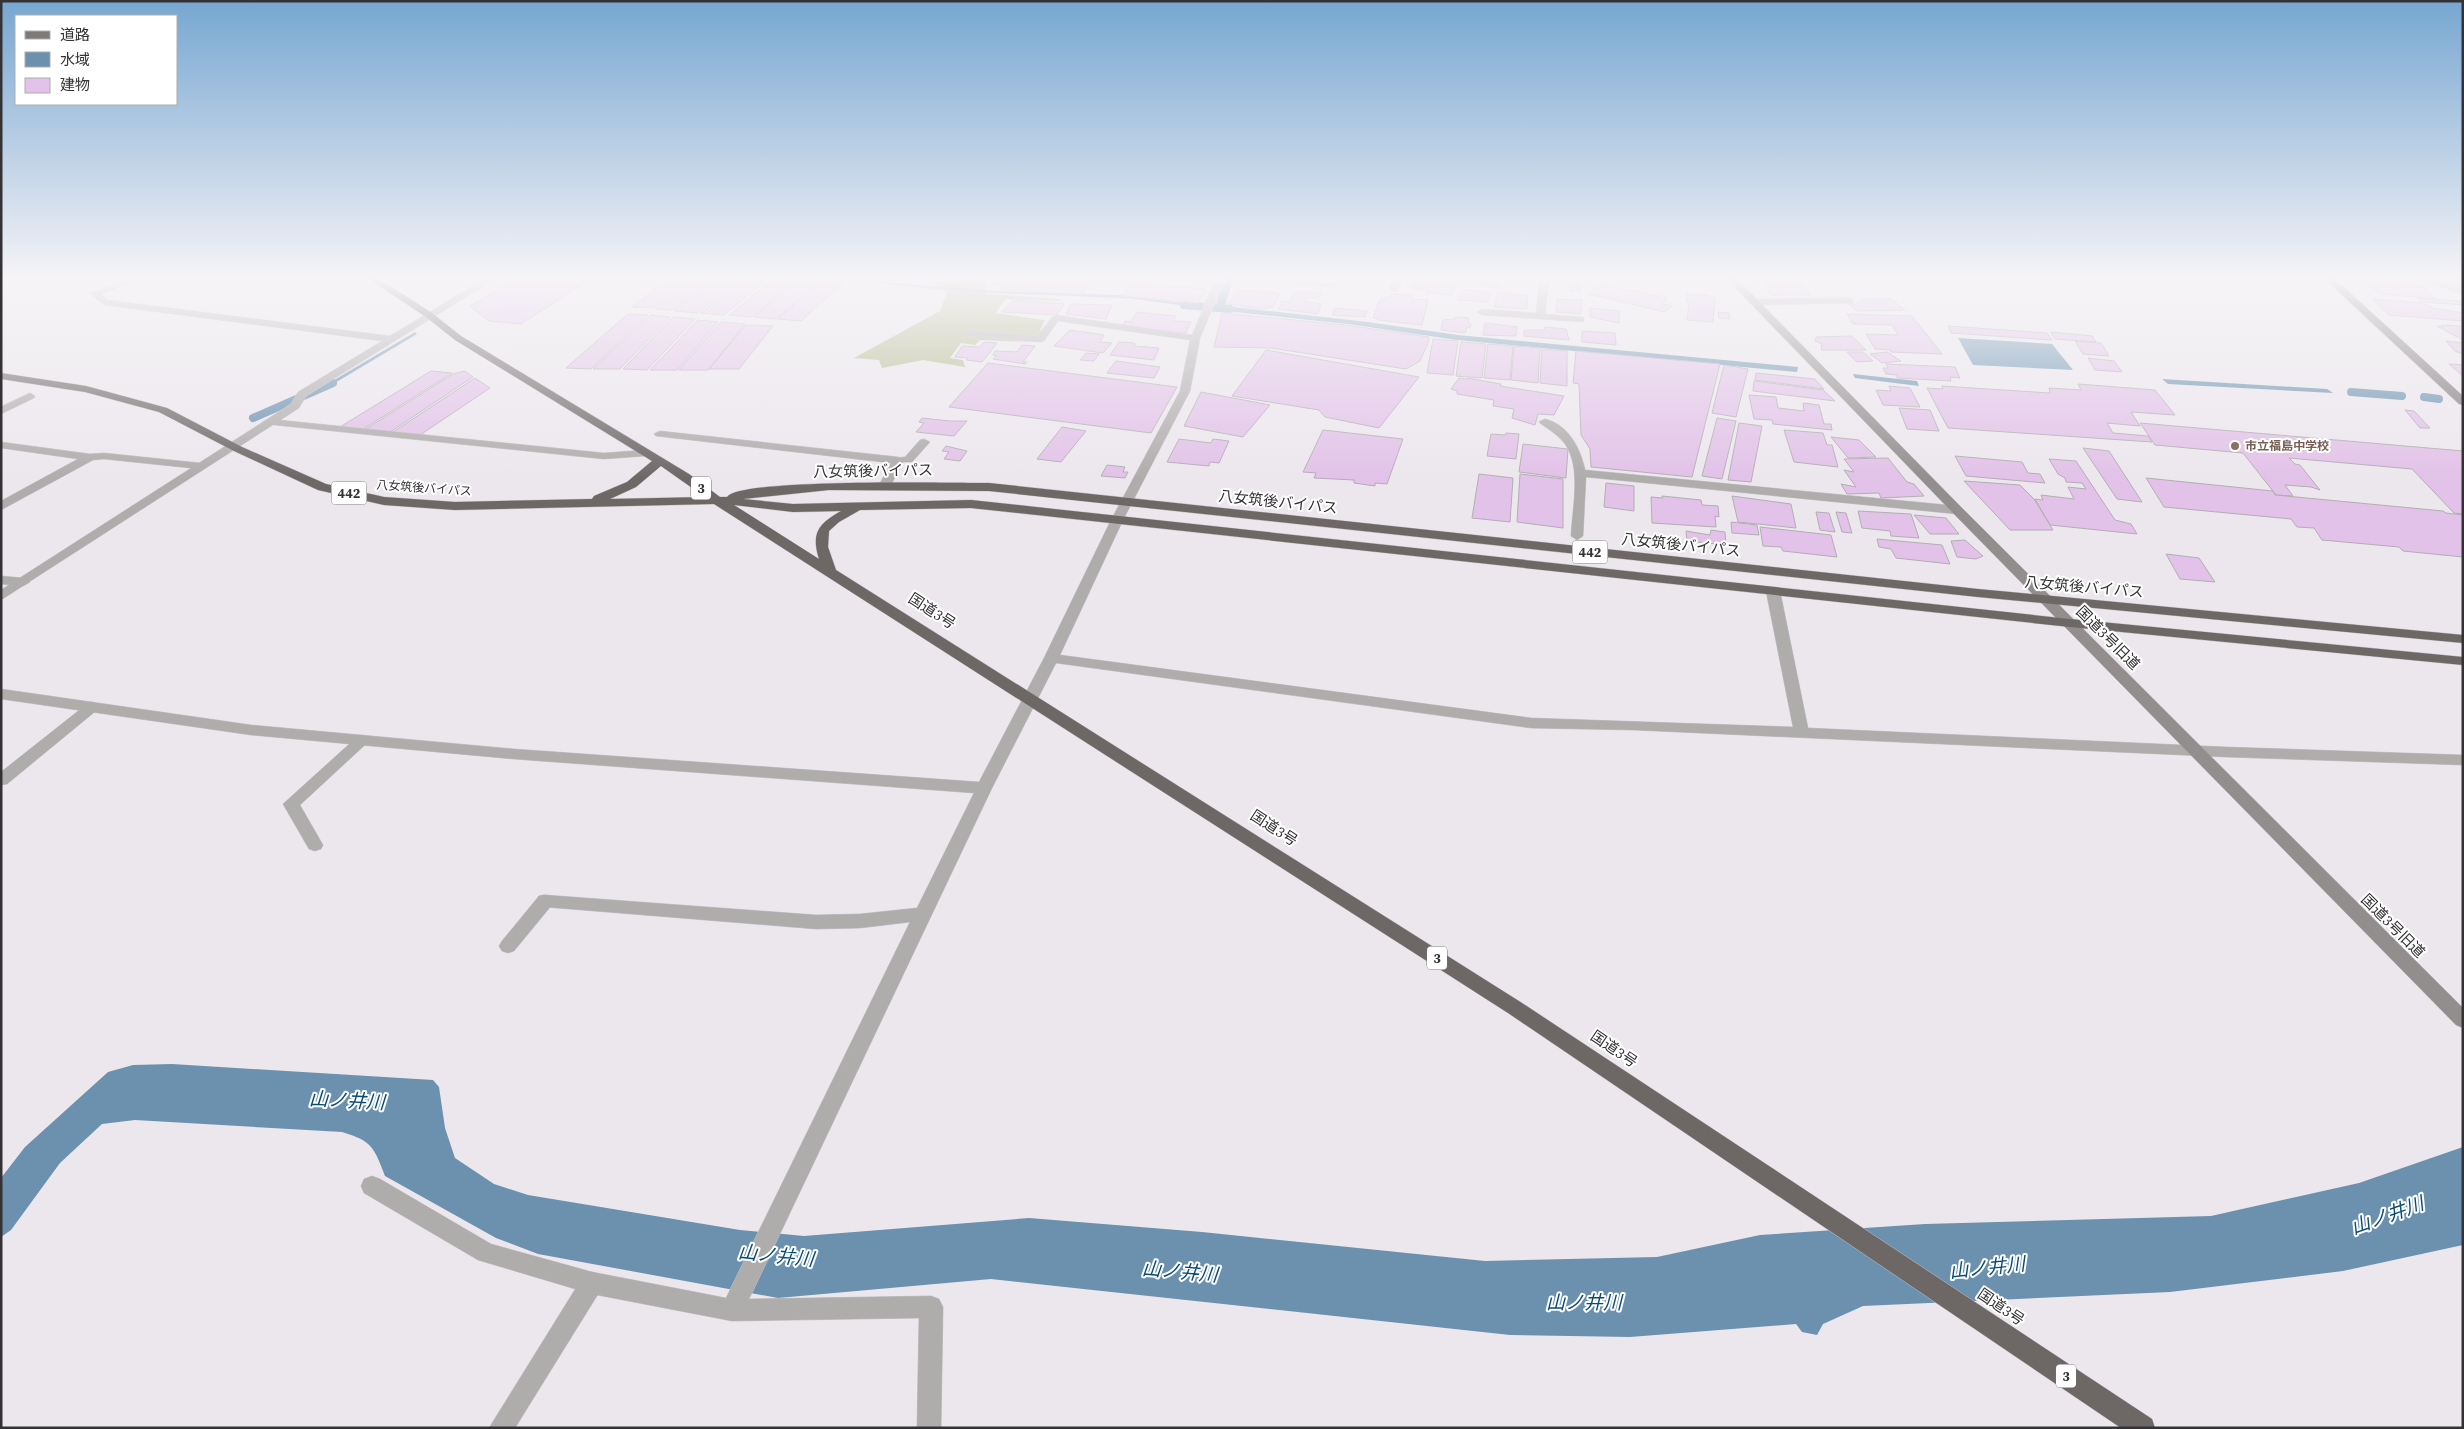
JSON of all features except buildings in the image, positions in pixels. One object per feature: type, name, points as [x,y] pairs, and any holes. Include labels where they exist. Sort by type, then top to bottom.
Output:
[{"type":"highway","name":"国道3号","points":[[471,346],[660,461],[717,500],[1030,697],[1515,1008],[2144,1428]]},
{"type":"highway","name":"八女筑後バイパス","points":[[1,376],[86,389],[163,410],[231,446],[322,487],[384,501],[455,506],[717,500],[793,508],[873,504],[971,504],[2070,623],[2463,661]]},
{"type":"highway","points":[[580,504],[621,491],[636,483],[660,461]]},
{"type":"highway","name":"八女筑後バイパス","points":[[717,500],[769,490],[885,485],[988,487],[2047,600],[2463,639]]},
{"type":"highway","points":[[830,571],[819,546],[822,533],[829,524],[840,516],[857,508],[873,504]]},
{"type":"main road","points":[[2402,346],[2463,402]]},
{"type":"street","points":[[1,596],[295,406],[302,394],[379,346]]},
{"type":"street","points":[[732,1310],[984,788],[1052,658],[1117,520],[1185,391],[1193,346]]},
{"type":"street","name":"国道3号旧道","points":[[1797,346],[1957,510],[2199,751],[2463,1020]]},
{"type":"street","points":[[1,411],[30,396]]},
{"type":"street","points":[[269,422],[604,456],[645,452]]},
{"type":"street","points":[[1545,422],[1567,436],[1578,454],[1580,473],[1577,536]]},
{"type":"street","points":[[660,434],[898,460],[908,460],[924,442]]},
{"type":"street","points":[[1,446],[90,457],[104,456],[200,466]]},
{"type":"street","points":[[1,506],[90,457]]},
{"type":"street","points":[[885,485],[898,460]]},
{"type":"street","points":[[1580,473],[1957,510]]},
{"type":"street","points":[[1,580],[23,582]]},
{"type":"street","points":[[1773,591],[1802,734]]},
{"type":"street","points":[[1052,658],[1531,723],[1634,725],[2199,751],[2463,760]]},
{"type":"street","points":[[1,694],[251,730],[514,754],[984,788]]},
{"type":"street","points":[[1,780],[92,707]]},
{"type":"street","points":[[315,845],[291,804],[362,740]]},
{"type":"street","points":[[508,946],[545,901],[816,922],[860,921],[923,914]]},
{"type":"street","points":[[372,1186],[486,1253],[592,1283],[732,1310],[931,1307],[929,1428]]},
{"type":"street","points":[[501,1428],[592,1283]]},
{"type":"green space","points":[[877,346],[959,346],[950,358],[963,360],[965,367],[923,360],[882,368],[879,360],[854,358]]},
{"type":"water","points":[[392,346],[397,346],[323,390],[319,389]]},
{"type":"water","points":[[1517,346],[1572,346],[1798,367],[1797,372]]},
{"type":"water","points":[[1962,346],[2053,346],[2073,370],[1973,365]]},
{"type":"water","points":[[1853,374],[1917,381],[1919,386],[1855,378]]},
{"type":"water","points":[[2162,379],[2327,389],[2333,393],[2168,384]]},
{"type":"water","name":"山ノ井川","points":[[172,1064],[433,1080],[439,1087],[445,1128],[455,1158],[494,1184],[528,1195],[740,1230],[804,1236],[1029,1218],[1202,1232],[1485,1261],[1657,1257],[1760,1235],[1925,1224],[2211,1216],[2359,1183],[2463,1147],[2463,1245],[2343,1271],[2170,1292],[1863,1306],[1823,1324],[1817,1335],[1802,1332],[1796,1324],[1630,1337],[1510,1335],[991,1279],[778,1298],[538,1254],[496,1238],[385,1176],[371,1146],[352,1135],[342,1132],[135,1120],[102,1124],[60,1163],[11,1230],[1,1237],[1,1178],[25,1147],[108,1072],[133,1065]]},
{"type":"waterway","points":[[253,418],[333,383]]},
{"type":"waterway","points":[[2351,392],[2402,396]]},
{"type":"waterway","points":[[2424,397],[2439,399]]},
{"type":"place","name":"市立福島中学校","points":[[2235,446]]}]
